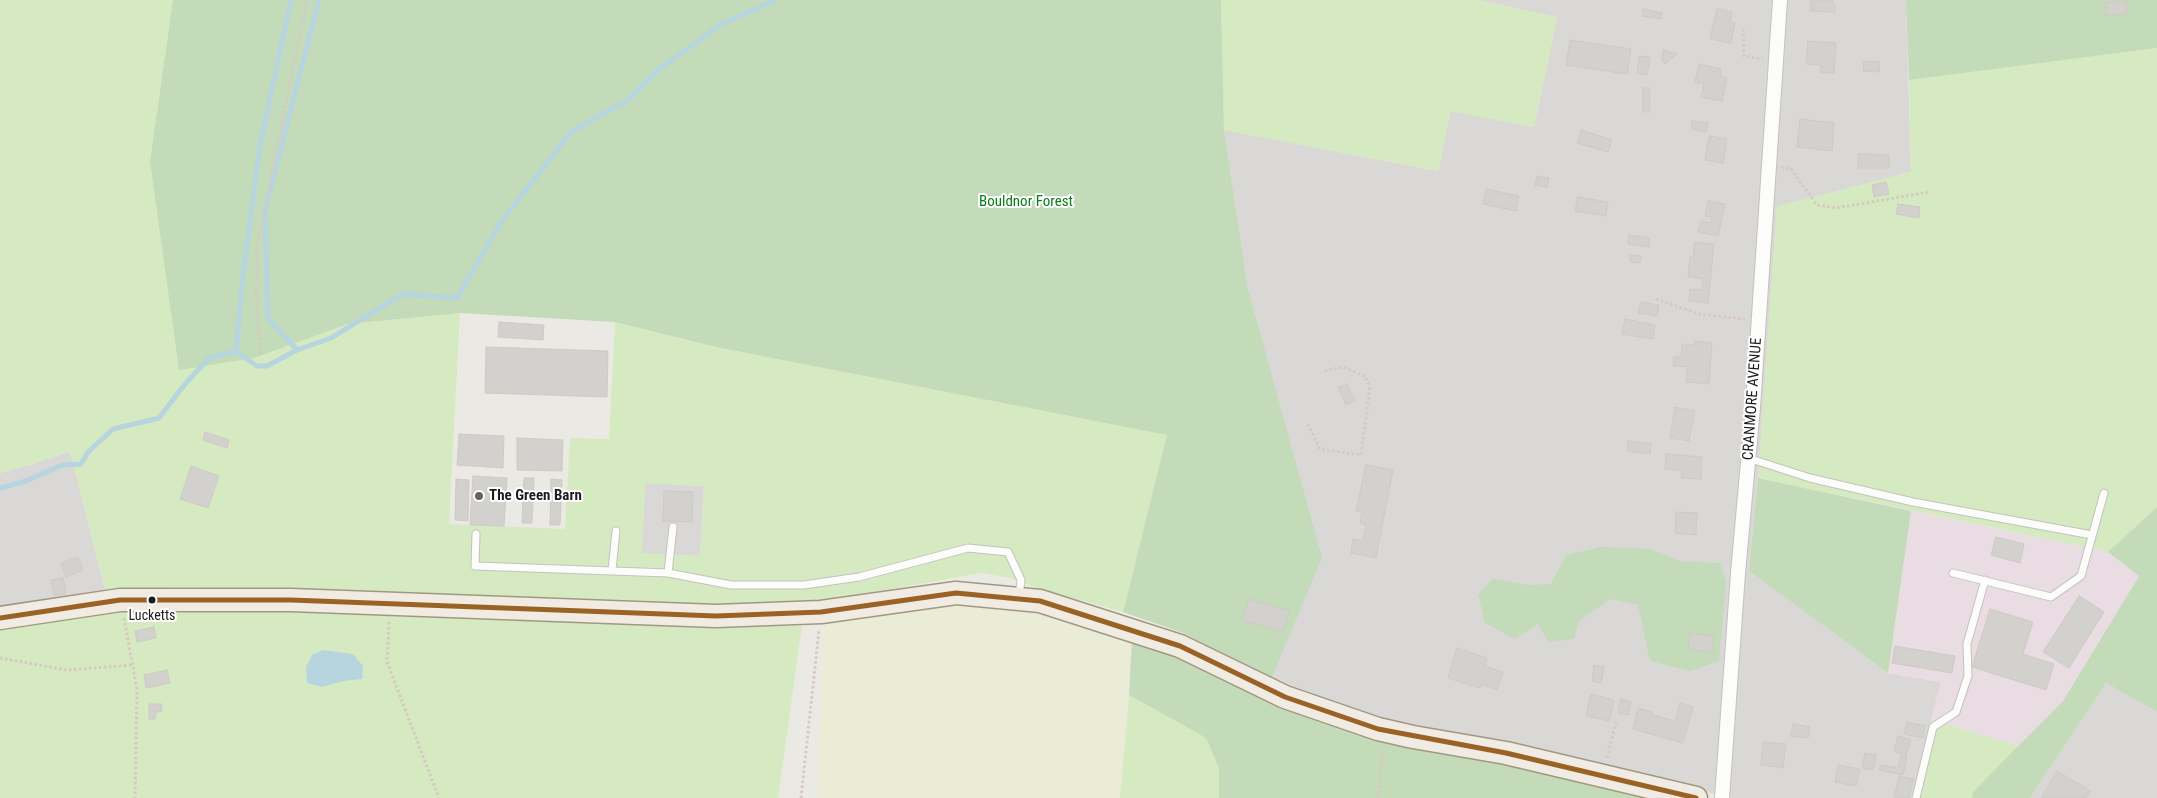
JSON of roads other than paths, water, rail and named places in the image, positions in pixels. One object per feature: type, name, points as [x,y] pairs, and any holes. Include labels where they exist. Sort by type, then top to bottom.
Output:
[{"type":"main road","points":[[0,618],[120,600],[272,600],[716,616],[821,612],[956,593],[1019,598],[1040,601],[1180,646],[1285,697],[1385,731],[1506,752],[1696,798]]},
{"type":"street","name":"CRANMORE AVENUE","points":[[1722,798],[1780,0]]},
{"type":"lane","points":[[1748,458],[1810,478],[1913,502],[2092,535]]},
{"type":"lane","points":[[1954,573],[2051,597],[2081,576],[2104,492]]},
{"type":"lane","points":[[668,573],[673,527]]},
{"type":"lane","points":[[612,570],[616,531]]},
{"type":"lane","points":[[476,534],[475,566],[668,573],[731,585],[804,586],[859,577],[968,548],[1008,552],[1021,580],[1019,598]]},
{"type":"lane","points":[[1916,798],[1933,728],[1956,712],[1968,676],[1967,644],[1985,580]]},
{"type":"water","points":[[323,650],[353,654],[363,666],[362,679],[343,681],[322,687],[307,683],[306,667],[312,655]]},
{"type":"waterway","points":[[236,351],[243,275],[260,145],[291,0]]},
{"type":"waterway","points":[[297,350],[268,318],[265,210],[319,0]]},
{"type":"waterway","points":[[236,351],[257,366],[267,366],[297,350],[331,338],[403,294],[457,298],[501,222],[572,131],[628,100],[657,71],[720,25],[775,0]]},
{"type":"waterway","points":[[0,488],[26,481],[62,465],[81,464],[88,452],[113,429],[159,418],[185,384],[209,358],[236,351]]},
{"type":"place","name":"The Green Barn","points":[[479,496]]},
{"type":"place","name":"Lucketts","points":[[152,600]]},
{"type":"park label","name":"Bouldnor Forest","points":[[1026,202]]}]
